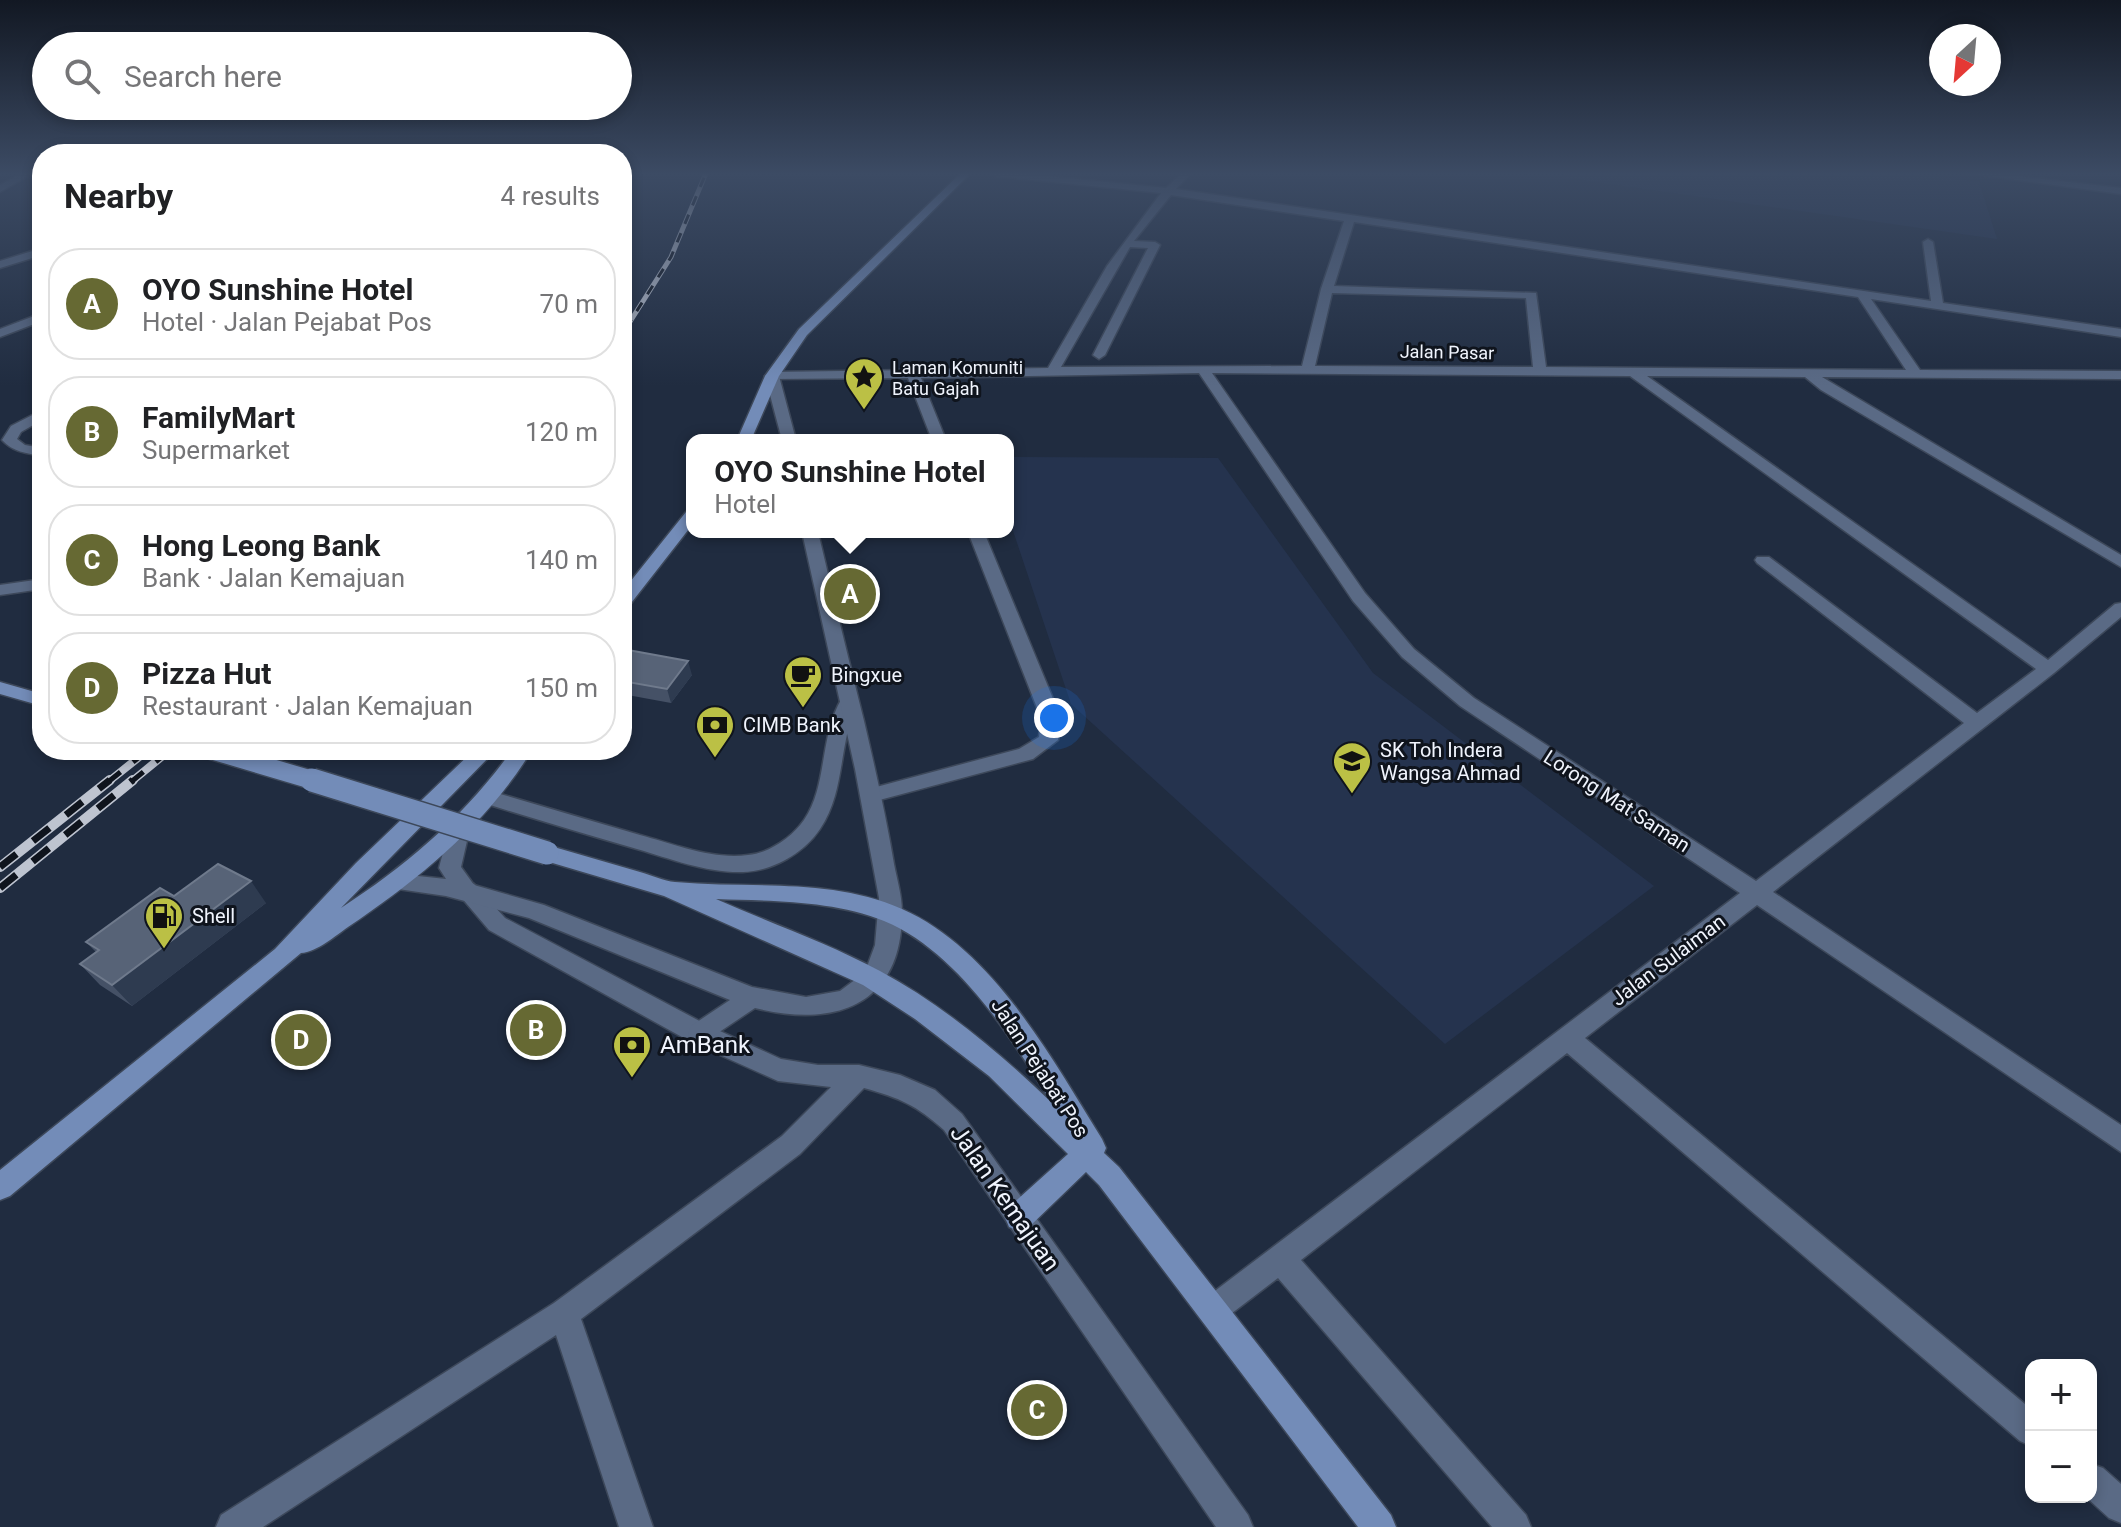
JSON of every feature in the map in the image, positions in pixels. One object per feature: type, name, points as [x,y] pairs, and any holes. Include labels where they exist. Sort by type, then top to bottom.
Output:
[{"type":"main road","points":[[747,434],[772,376],[803,332],[893,244]]},
{"type":"main road","points":[[632,590],[686,523]]},
{"type":"main road","points":[[0,688],[32,697]]},
{"type":"main road","points":[[245,760],[671,889],[871,978],[924,1012],[998,1068],[1109,1176],[1379,1527]]},
{"type":"main road","points":[[283,956],[364,869],[476,760]]},
{"type":"main road","points":[[0,1187],[283,956],[399,882],[487,797],[515,760]]},
{"type":"main road","name":"Jalan Pejabat Pos","points":[[671,889],[807,897],[854,903],[892,914],[960,961],[988,988],[1023,1035],[1109,1176]]},
{"type":"main road","points":[[1019,1217],[1087,1154]]},
{"type":"street","points":[[1099,355],[1091,336],[1112,269],[1127,244]]},
{"type":"street","points":[[1053,370],[1091,336],[1155,245],[1134,244]]},
{"type":"street","points":[[1308,368],[1341,244]]},
{"type":"street","points":[[1525,244],[2121,333]]},
{"type":"street","points":[[1928,244],[1938,306]]},
{"type":"street","points":[[0,265],[32,254]]},
{"type":"street","points":[[1327,289],[1532,295],[1540,371]]},
{"type":"street","points":[[1862,295],[1916,374]]},
{"type":"street","points":[[0,333],[32,321]]},
{"type":"street","name":"Jalan Pasar","points":[[772,376],[1308,368],[2121,375]]},
{"type":"street","name":"Lorong Mat Saman","points":[[1203,369],[1359,597],[1408,653],[1467,702],[1756,892],[2121,1140]]},
{"type":"street","points":[[912,372],[937,434]]},
{"type":"street","points":[[1633,372],[2048,669]]},
{"type":"street","points":[[1810,374],[1826,387],[2121,562]]},
{"type":"street","points":[[772,376],[787,434]]},
{"type":"street","points":[[1934,385],[2121,386]]},
{"type":"street","points":[[32,420],[16,429],[9,440],[21,448],[32,450]]},
{"type":"street","points":[[399,882],[466,890],[568,923],[753,997],[793,1007],[820,1009],[841,1003],[858,993],[871,978],[883,951],[892,914],[872,795],[811,538]]},
{"type":"street","points":[[872,795],[1026,754],[1048,740],[1051,718],[978,538]]},
{"type":"street","points":[[1763,560],[1977,723]]},
{"type":"street","points":[[0,590],[32,585]]},
{"type":"street","name":"Jalan Sulaiman","points":[[1213,1310],[2048,669],[2121,608]]},
{"type":"street","points":[[487,797],[684,855],[743,864],[790,847],[812,823],[826,797],[834,734],[849,702]]},
{"type":"street","name":"Jalan Kemajuan","points":[[487,797],[457,840],[450,868],[497,924],[700,1034],[778,1070],[818,1076],[859,1076],[900,1086],[926,1098],[953,1122],[1236,1527]]},
{"type":"street","points":[[700,1034],[753,997]]},
{"type":"street","points":[[1567,1038],[2025,1425]]},
{"type":"street","points":[[233,1527],[564,1313],[791,1145],[823,1116],[859,1076]]},
{"type":"street","points":[[1280,1258],[1514,1527]]},
{"type":"street","points":[[564,1313],[636,1527]]},
{"type":"street","points":[[2097,1485],[2121,1506]]},
{"type":"shaded area","name":"SK Toh Indera Wangsa Ahmad","points":[[1014,457],[1218,458],[1373,673],[1654,886],[1445,1044],[1071,704],[1014,534]]},
{"type":"building","points":[[632,651],[688,661],[667,689],[632,683]]},
{"type":"building","points":[[218,864],[251,881],[112,985],[80,964],[99,950],[86,942],[160,888],[174,896]]},
{"type":"railway","points":[[632,319],[676,244]]},
{"type":"railway","points":[[108,782],[136,760]]},
{"type":"railway","points":[[131,782],[158,760]]},
{"type":"railway","points":[[0,867],[110,780]]},
{"type":"railway","points":[[0,888],[133,780]]},
{"type":"place","name":"Laman Komuniti Batu Gajah","points":[[864,411]]},
{"type":"place","name":"OYO Sunshine Hotel","points":[[850,594]]},
{"type":"place","name":"Bingxue","points":[[803,709]]},
{"type":"place","name":"CIMB Bank","points":[[715,759]]},
{"type":"place","name":"SK Toh Indera Wangsa Ahmad","points":[[1352,795]]},
{"type":"place","name":"Shell","points":[[164,950]]},
{"type":"place","name":"FamilyMart","points":[[536,1030]]},
{"type":"place","name":"Pizza Hut","points":[[301,1040]]},
{"type":"place","name":"AmBank","points":[[632,1079]]},
{"type":"place","name":"Hong Leong Bank","points":[[1037,1410]]}]
